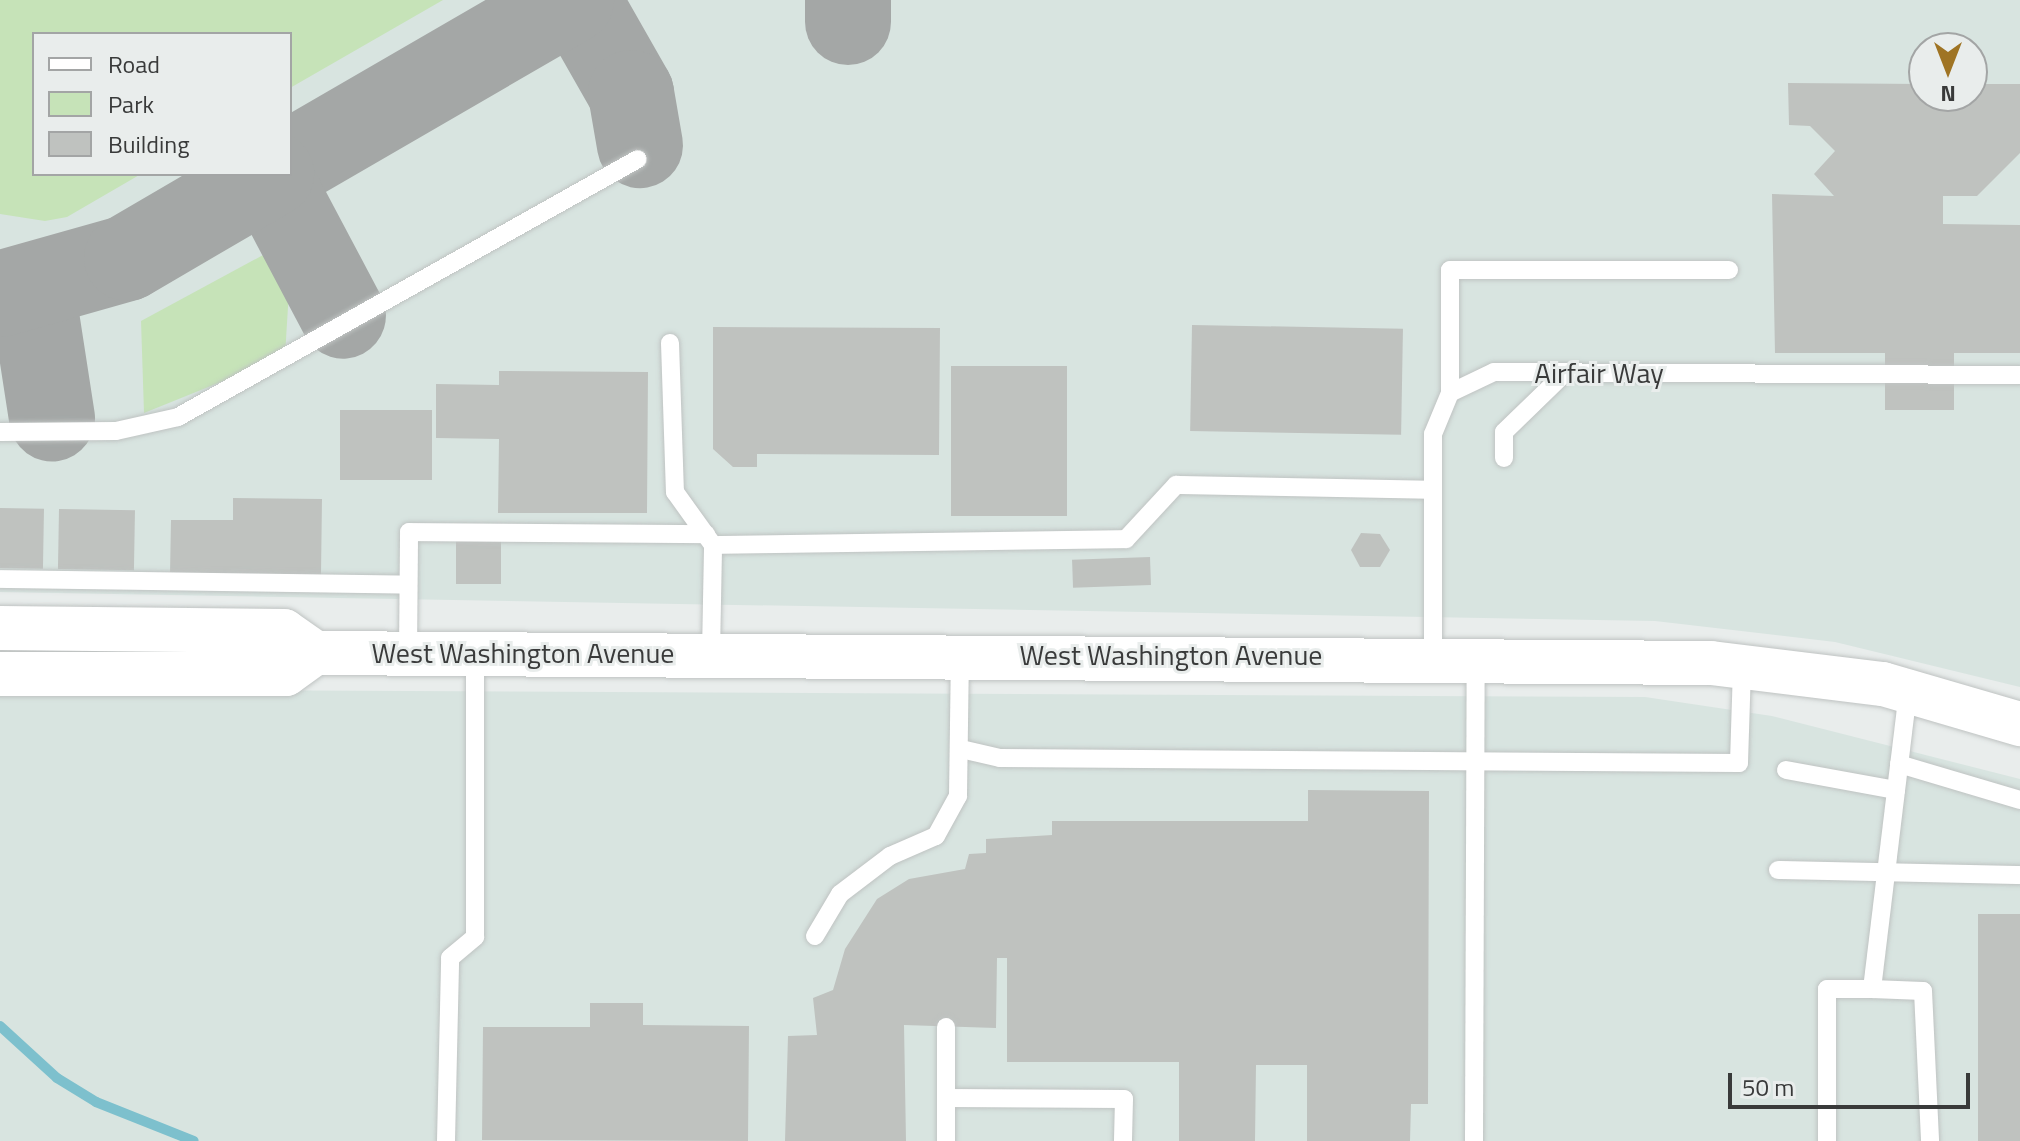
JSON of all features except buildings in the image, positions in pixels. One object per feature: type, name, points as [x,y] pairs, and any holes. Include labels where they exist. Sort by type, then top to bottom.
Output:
[{"type":"main road","points":[[0,628],[284,631],[315,653],[286,674],[0,674]]},
{"type":"main road","name":"West Washington Avenue","points":[[315,653],[1454,657],[1742,667],[1908,692],[2020,724]]},
{"type":"lane","points":[[0,432],[116,431],[178,417],[638,159]]},
{"type":"lane","points":[[1474,1141],[1475,760],[1454,657],[1433,490],[1433,434],[1450,393],[1450,270],[1729,270]]},
{"type":"lane","points":[[670,343],[675,492],[709,539],[711,653]]},
{"type":"lane","name":"Airfair Way","points":[[1450,393],[1494,372],[2020,375]]},
{"type":"lane","points":[[1504,458],[1504,432],[1566,372]]},
{"type":"lane","points":[[408,653],[409,532],[709,539],[1126,539],[1176,485],[1433,490]]},
{"type":"lane","points":[[0,579],[408,585]]},
{"type":"lane","points":[[446,1141],[450,958],[475,937],[475,653]]},
{"type":"lane","points":[[815,936],[840,894],[890,856],[936,836],[958,796],[960,654]]},
{"type":"lane","points":[[961,749],[1000,758],[1739,763],[1742,667]]},
{"type":"lane","points":[[1872,989],[1908,692]]},
{"type":"lane","points":[[1899,764],[2020,800]]},
{"type":"lane","points":[[1786,770],[1896,790]]},
{"type":"lane","points":[[1778,870],[2020,875]]},
{"type":"lane","points":[[1827,1141],[1827,989],[1923,991],[1930,1141]]},
{"type":"lane","points":[[946,1027],[946,1141]]},
{"type":"lane","points":[[946,1098],[1124,1099],[1123,1141]]},
{"type":"shaded area","points":[[0,0],[2020,0],[2020,687],[1835,642],[1655,621],[0,592]]},
{"type":"shaded area","points":[[0,689],[1645,697],[1772,716],[2020,779],[2020,1141],[0,1141]]},
{"type":"green space","points":[[0,0],[443,0],[292,87],[292,32],[32,32],[32,176],[138,176],[67,217],[45,221],[0,214]]},
{"type":"green space","points":[[265,254],[290,274],[285,356],[144,413],[141,321]]},
{"type":"waterway","points":[[0,1026],[57,1078],[96,1102],[194,1141]]},
{"type":"taxiway","points":[[292,162],[571,0]]},
{"type":"taxiway","points":[[578,0],[631,93],[640,145]]},
{"type":"taxiway","points":[[848,0],[848,22]]},
{"type":"taxiway","points":[[0,294],[127,258],[268,176]]},
{"type":"taxiway","points":[[269,176],[343,316]]},
{"type":"taxiway","points":[[32,289],[52,418]]}]
